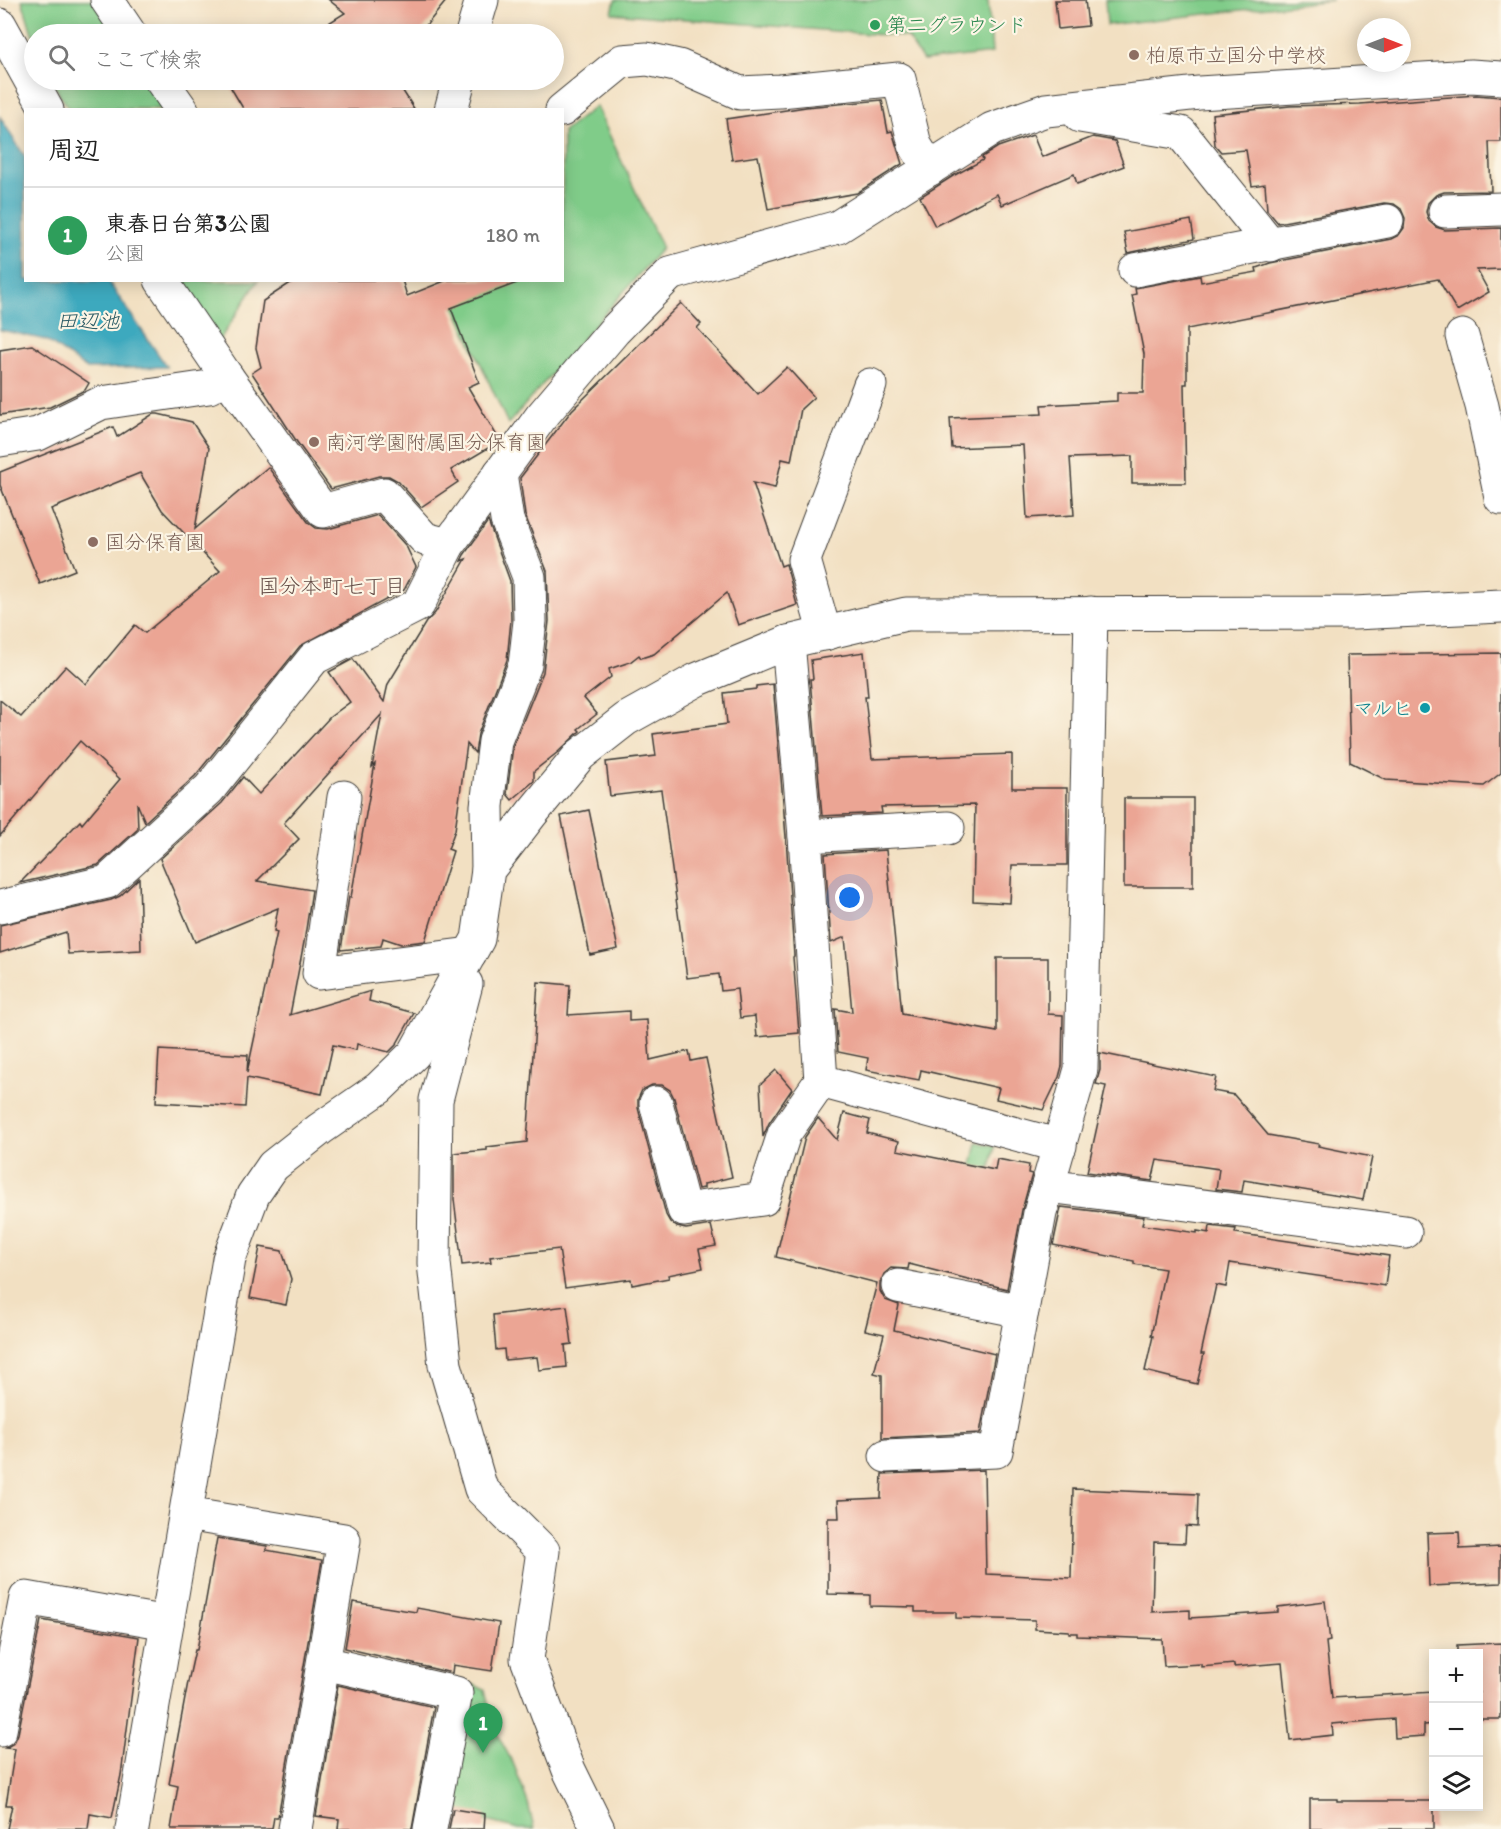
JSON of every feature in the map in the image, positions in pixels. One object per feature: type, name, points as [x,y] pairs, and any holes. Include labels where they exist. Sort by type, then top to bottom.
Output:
[{"type":"street","points":[[107,0],[123,24]]},
{"type":"street","points":[[475,24],[482,0]]},
{"type":"street","points":[[0,25],[24,68]]},
{"type":"street","points":[[564,108],[622,61],[647,59],[679,66],[740,93],[899,79],[915,145],[930,169]]},
{"type":"street","points":[[0,907],[107,882],[209,789],[314,658],[418,605],[448,545],[541,417],[614,331],[670,274],[838,227],[992,129],[1046,110],[1199,93],[1471,76],[1501,78]]},
{"type":"street","points":[[36,90],[46,108]]},
{"type":"street","points":[[168,90],[181,108]]},
{"type":"street","points":[[452,108],[456,90]]},
{"type":"street","points":[[1046,110],[1181,133],[1271,245]]},
{"type":"street","points":[[1445,211],[1501,209]]},
{"type":"street","points":[[1135,270],[1271,245],[1387,220]]},
{"type":"street","points":[[162,282],[323,511],[384,494],[425,539],[448,545]]},
{"type":"street","points":[[1462,336],[1482,406],[1501,498]]},
{"type":"street","points":[[0,440],[39,434],[101,403],[209,387],[227,377]]},
{"type":"street","points":[[825,634],[804,560],[870,385]]},
{"type":"street","points":[[500,473],[507,520],[529,577],[530,621],[525,665],[495,741],[487,806],[488,870],[474,946],[436,1100],[434,1263],[445,1365],[481,1489],[543,1551],[527,1659],[569,1770],[598,1829]]},
{"type":"street","points":[[488,870],[580,755],[626,719],[696,680],[788,642],[906,614],[1354,613],[1501,606]]},
{"type":"street","points":[[886,1456],[996,1450],[1040,1214],[1081,1069],[1091,613]]},
{"type":"street","points":[[656,1103],[684,1210],[695,1209],[763,1199],[784,1134],[821,1081],[805,836],[788,642]]},
{"type":"street","points":[[344,797],[319,973],[474,946]]},
{"type":"street","points":[[805,836],[948,828]]},
{"type":"street","points":[[132,1829],[229,1259],[253,1195],[273,1166],[320,1129],[379,1088],[414,1054],[474,946]]},
{"type":"street","points":[[821,1081],[1060,1146]]},
{"type":"street","points":[[1048,1186],[1405,1232]]},
{"type":"street","points":[[898,1286],[1022,1311]]},
{"type":"street","points":[[186,1514],[344,1540],[295,1829]]},
{"type":"street","points":[[0,1730],[26,1598],[167,1623]]},
{"type":"street","points":[[324,1663],[456,1694],[430,1829]]},
{"type":"green space","points":[[22,0],[95,0],[111,24],[29,24]]},
{"type":"green space","name":"第二グラウンド","points":[[615,0],[988,0],[992,53],[923,61],[907,37],[612,13]]},
{"type":"green space","points":[[1105,0],[1333,0],[1107,25]]},
{"type":"green space","points":[[57,90],[155,90],[168,108],[68,108]]},
{"type":"green space","points":[[596,106],[662,248],[508,424],[443,282],[564,282],[564,131]]},
{"type":"green space","points":[[175,282],[257,282],[215,347]]},
{"type":"green space","points":[[977,1142],[995,1146],[979,1222],[961,1218]]},
{"type":"green space","points":[[472,1684],[485,1690],[495,1730],[514,1765],[528,1803],[534,1829],[519,1829],[445,1811]]},
{"type":"water","name":"田辺池","points":[[0,117],[24,155],[24,282],[109,282],[167,367],[87,369],[46,340],[0,330]]},
{"type":"building","points":[[329,0],[447,0],[427,24],[327,24],[345,13]]},
{"type":"building","points":[[1055,0],[1085,0],[1088,26],[1058,29]]},
{"type":"building","points":[[232,90],[402,90],[414,108],[243,108]]},
{"type":"building","points":[[1476,95],[1501,97],[1501,142],[1489,142],[1491,191],[1444,192],[1436,195],[1428,203],[1426,212],[1429,221],[1445,230],[1501,228],[1501,269],[1477,270],[1489,292],[1457,311],[1438,279],[1187,329],[1187,384],[1184,384],[1186,483],[1132,483],[1132,456],[1070,458],[1074,515],[1027,518],[1023,445],[952,448],[950,418],[1042,414],[1041,405],[1117,401],[1117,393],[1143,393],[1144,354],[1132,295],[1136,294],[1135,288],[1200,276],[1201,282],[1257,272],[1256,268],[1270,263],[1391,239],[1399,235],[1404,228],[1405,218],[1401,209],[1394,204],[1384,203],[1278,223],[1267,210],[1265,184],[1252,186],[1246,150],[1221,152],[1215,145],[1212,114],[1290,106],[1360,104]]},
{"type":"building","points":[[882,100],[888,132],[892,131],[902,164],[857,193],[768,209],[758,156],[732,160],[726,119],[806,107]]},
{"type":"building","points":[[1033,135],[1042,157],[1093,137],[1115,141],[1124,166],[1077,184],[1074,174],[1002,205],[997,194],[935,226],[920,197],[983,160],[982,157],[998,147]]},
{"type":"building","points":[[1191,220],[1194,239],[1128,253],[1124,232]]},
{"type":"building","points":[[292,282],[403,282],[407,296],[442,282],[517,282],[451,308],[479,382],[468,387],[500,441],[451,470],[458,482],[421,507],[398,481],[389,476],[379,476],[331,489],[252,373],[261,367],[256,348],[263,301]]},
{"type":"building","points":[[681,303],[701,324],[697,328],[758,394],[787,367],[814,397],[801,409],[791,461],[782,459],[775,488],[753,483],[781,566],[786,564],[797,605],[738,625],[727,593],[654,654],[641,658],[639,655],[630,662],[609,669],[611,677],[584,698],[597,714],[578,729],[580,731],[558,752],[534,771],[534,781],[512,800],[507,794],[513,746],[543,672],[549,621],[547,571],[525,515],[520,478],[572,410]]},
{"type":"building","points":[[32,345],[89,383],[85,390],[50,407],[0,415],[0,350]]},
{"type":"building","points":[[153,414],[192,422],[209,448],[195,529],[268,467],[308,522],[316,528],[328,529],[378,515],[406,546],[416,567],[404,590],[300,646],[195,776],[145,822],[137,803],[138,829],[98,865],[20,883],[80,821],[82,824],[120,779],[80,741],[0,836],[0,700],[21,717],[66,666],[86,684],[135,625],[145,633],[220,571],[162,510],[140,473],[51,509],[75,570],[40,584],[0,485],[0,472],[113,427],[117,437]]},
{"type":"building","points":[[488,521],[510,581],[511,620],[507,660],[478,734],[475,753],[467,744],[455,830],[448,849],[453,851],[425,941],[401,944],[383,938],[381,946],[341,950],[382,714],[284,823],[299,839],[257,881],[312,890],[290,1015],[371,991],[369,1001],[414,1013],[396,1045],[389,1052],[357,1044],[356,1050],[333,1045],[322,1094],[247,1078],[245,1107],[156,1102],[159,1050],[248,1055],[247,1073],[277,932],[274,931],[278,908],[195,942],[160,859],[222,803],[243,777],[259,794],[330,717],[350,702],[329,672],[353,659],[384,702],[388,684],[426,622],[435,613],[466,559],[461,561],[464,555]]},
{"type":"building","points":[[864,652],[868,697],[865,697],[872,759],[1012,754],[1012,788],[1067,788],[1067,865],[1012,865],[1010,903],[973,901],[975,805],[881,807],[882,813],[822,816],[810,679],[813,679],[811,660]]},
{"type":"building","name":"マルヒ","points":[[1501,653],[1501,773],[1484,786],[1386,780],[1350,762],[1347,655]]},
{"type":"building","points":[[773,684],[799,1033],[757,1037],[755,1016],[740,1018],[737,989],[721,991],[719,974],[687,978],[661,790],[610,796],[606,762],[656,756],[653,734],[727,724],[724,693],[756,689],[756,686]]},
{"type":"building","points":[[1124,798],[1193,798],[1193,887],[1124,887]]},
{"type":"building","points":[[589,810],[618,949],[590,955],[561,816]]},
{"type":"building","points":[[886,850],[902,1014],[997,1032],[997,958],[1048,958],[1048,1014],[1063,1015],[1062,1066],[1043,1110],[996,1099],[999,1088],[921,1070],[919,1080],[866,1070],[868,1058],[838,1052],[835,1009],[852,1012],[845,937],[831,943],[825,854]]},
{"type":"building","points":[[139,878],[141,950],[68,954],[66,932],[0,953],[0,925],[111,900],[120,896]]},
{"type":"building","points":[[538,982],[570,985],[568,1015],[629,1011],[629,1021],[647,1020],[650,1060],[689,1051],[691,1061],[706,1058],[732,1177],[704,1184],[704,1188],[698,1189],[670,1090],[662,1085],[652,1085],[642,1090],[638,1099],[638,1108],[666,1215],[670,1222],[686,1229],[711,1225],[716,1246],[699,1249],[703,1268],[668,1275],[669,1278],[632,1285],[631,1279],[565,1288],[559,1249],[490,1257],[491,1262],[462,1265],[454,1199],[454,1153],[487,1150],[487,1147],[527,1142]]},
{"type":"building","points":[[1100,1053],[1216,1077],[1213,1091],[1234,1095],[1268,1135],[1372,1157],[1363,1200],[1244,1180],[1242,1192],[1216,1189],[1219,1169],[1157,1160],[1152,1181],[1087,1172],[1106,1086],[1096,1084],[1100,1070]]},
{"type":"building","points":[[776,1070],[792,1089],[769,1123],[763,1137],[760,1085]]},
{"type":"building","points":[[844,1113],[870,1120],[867,1133],[899,1141],[897,1150],[995,1170],[997,1159],[1029,1165],[1028,1173],[1032,1174],[1022,1210],[1007,1289],[909,1264],[908,1269],[891,1268],[884,1274],[880,1283],[880,1291],[885,1300],[899,1305],[894,1330],[995,1354],[980,1433],[882,1438],[882,1375],[874,1373],[884,1334],[865,1330],[877,1283],[776,1257],[805,1137],[818,1118],[837,1140]]},
{"type":"building","points":[[1061,1207],[1144,1217],[1142,1225],[1197,1233],[1197,1231],[1209,1233],[1210,1226],[1236,1229],[1235,1233],[1389,1256],[1385,1286],[1230,1263],[1226,1287],[1216,1285],[1197,1384],[1145,1371],[1165,1269],[1053,1245]]},
{"type":"building","points":[[260,1247],[282,1251],[291,1279],[286,1305],[250,1298]]},
{"type":"building","points":[[567,1306],[572,1344],[565,1345],[567,1367],[539,1370],[537,1357],[505,1360],[504,1349],[496,1350],[493,1315]]},
{"type":"building","points":[[984,1470],[986,1574],[1071,1578],[1073,1489],[1198,1494],[1197,1527],[1186,1526],[1185,1543],[1154,1542],[1152,1612],[1190,1610],[1190,1618],[1278,1612],[1278,1607],[1325,1601],[1330,1641],[1326,1642],[1332,1698],[1429,1692],[1429,1724],[1424,1725],[1424,1736],[1395,1738],[1394,1719],[1332,1724],[1333,1735],[1290,1740],[1282,1663],[1234,1667],[1234,1664],[1201,1667],[1201,1664],[1164,1666],[1162,1639],[1077,1636],[1077,1633],[1069,1633],[1069,1631],[1035,1629],[1035,1620],[956,1618],[956,1612],[915,1612],[915,1607],[870,1606],[870,1595],[828,1594],[828,1518],[839,1518],[838,1500],[881,1498],[882,1474]]},
{"type":"building","points":[[1459,1532],[1460,1549],[1501,1547],[1501,1583],[1429,1586],[1427,1533]]},
{"type":"building","points":[[217,1538],[267,1546],[266,1550],[322,1560],[278,1817],[274,1817],[272,1829],[171,1829],[178,1786],[169,1784],[188,1682],[195,1650],[197,1650]]},
{"type":"building","points":[[353,1602],[416,1612],[417,1608],[499,1623],[492,1671],[453,1665],[452,1673],[345,1648]]},
{"type":"building","points":[[41,1620],[139,1637],[121,1775],[112,1818],[90,1814],[88,1829],[7,1829],[12,1805],[6,1805],[15,1749],[5,1748],[14,1743],[18,1734]]},
{"type":"building","points":[[1501,1643],[1501,1719],[1483,1719],[1483,1649],[1457,1649],[1457,1645]]},
{"type":"building","points":[[338,1685],[434,1707],[412,1829],[338,1829],[339,1819],[316,1816]]},
{"type":"building","points":[[1310,1799],[1429,1801],[1429,1811],[1434,1811],[1434,1829],[1310,1829]]},
{"type":"building","points":[[453,1809],[485,1814],[484,1829],[449,1829]]},
{"type":"place","name":"第二グラウンド","points":[[875,25]]},
{"type":"place","name":"柏原市立国分中学校","points":[[1134,55]]},
{"type":"place","name":"南河学園附属国分保育園","points":[[314,442]]},
{"type":"place","name":"国分保育園","points":[[93,542]]},
{"type":"place","name":"マルヒ","points":[[1425,708]]},
{"type":"place","name":"東春日台第3公園","points":[[483,1753]]},
{"type":"district","name":"国分本町七丁目","points":[[332,586]]}]
